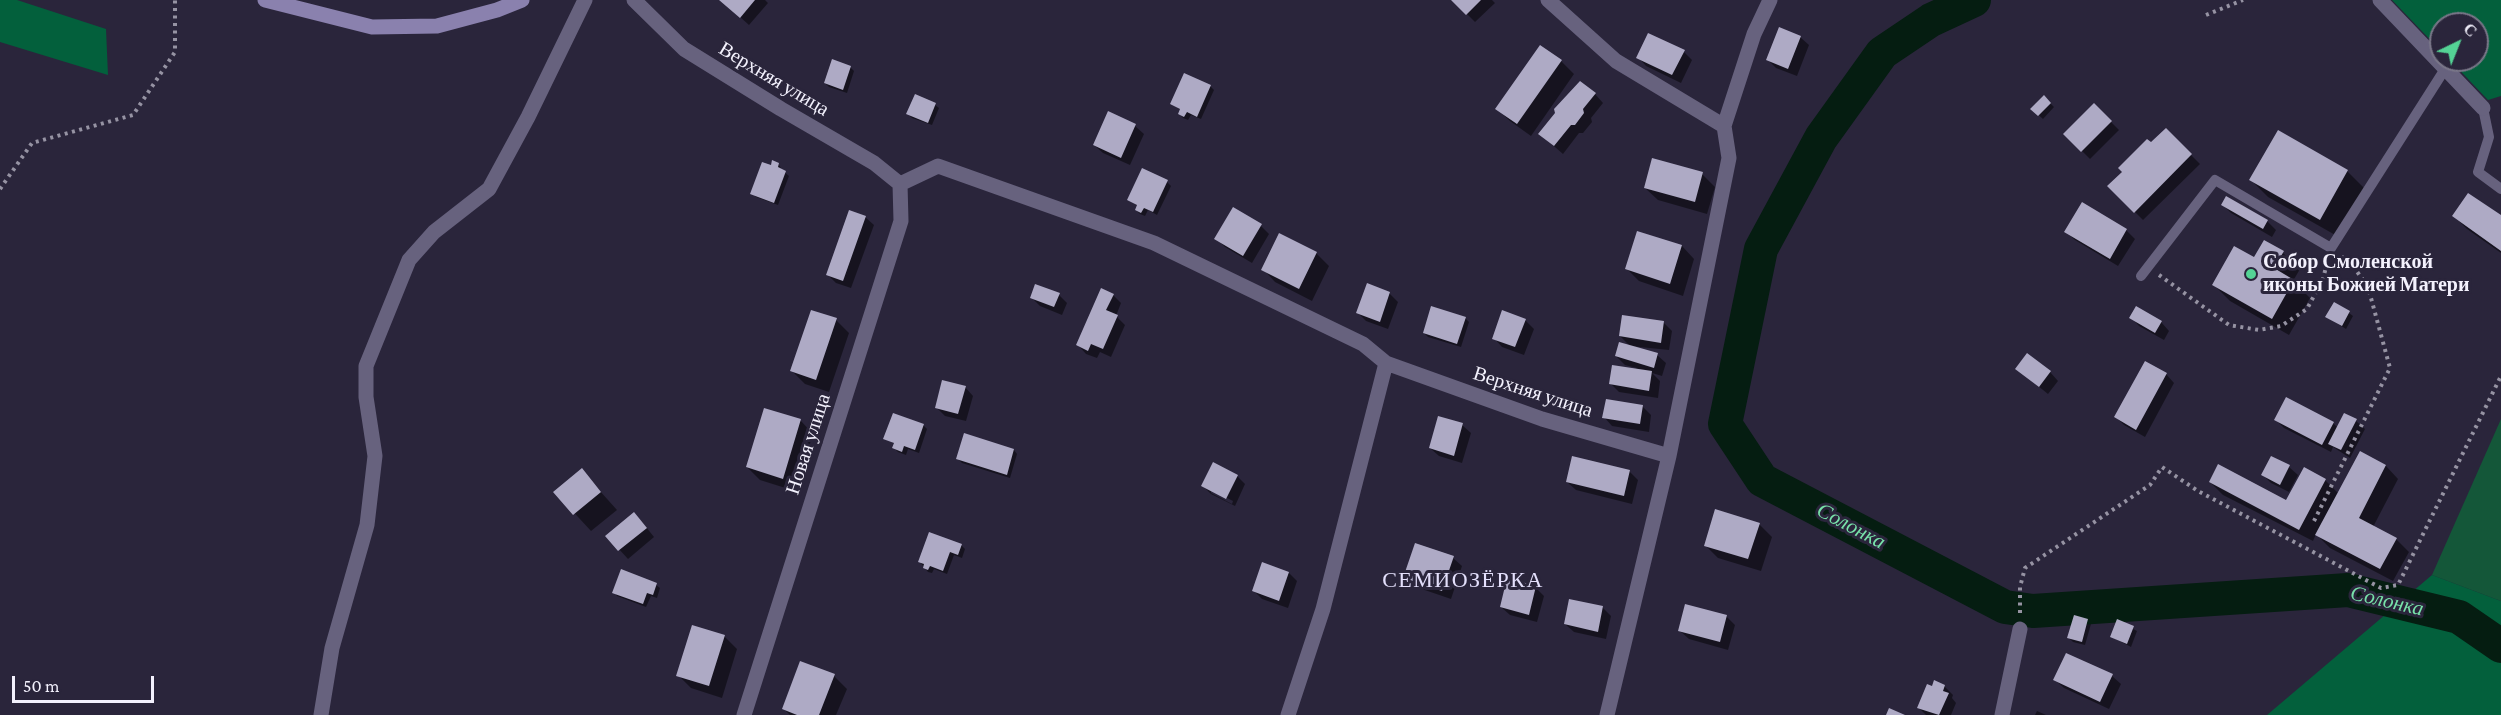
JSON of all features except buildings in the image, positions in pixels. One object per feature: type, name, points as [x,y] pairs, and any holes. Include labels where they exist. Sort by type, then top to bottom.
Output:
[{"type":"street","points":[[265,0],[372,27],[437,26],[496,10],[522,0]]},
{"type":"street","points":[[321,715],[332,648],[367,525],[375,456],[366,397],[366,366],[409,260],[434,232],[489,189],[528,117],[585,0]]},
{"type":"street","name":"Верхняя улица","points":[[634,0],[684,49],[874,163],[900,184],[938,166],[1154,243],[1363,344],[1386,363],[1542,419],[1669,456]]},
{"type":"street","points":[[1548,0],[1616,61],[1724,126]]},
{"type":"street","points":[[1607,715],[1669,456],[1729,158],[1724,126],[1754,34],[1770,0]]},
{"type":"street","points":[[2380,0],[2429,52]]},
{"type":"street","points":[[2448,72],[2483,108]]},
{"type":"street","name":"Новая улица","points":[[744,715],[901,221],[900,184]]},
{"type":"street","points":[[1288,715],[1323,609],[1386,363]]},
{"type":"street","points":[[2002,715],[2020,629]]},
{"type":"lane","points":[[2145,272],[2215,180],[2331,248],[2443,72]]},
{"type":"lane","points":[[2483,108],[2489,136],[2478,172],[2501,189]]},
{"type":"path","points":[[0,189],[32,143],[133,115],[175,52],[175,0]]},
{"type":"path","points":[[2206,15],[2243,0]]},
{"type":"path","points":[[2145,272],[2229,325],[2259,330],[2281,326],[2307,309],[2323,279],[2331,248],[2354,266],[2368,287],[2390,368],[2314,521]]},
{"type":"path","points":[[2020,629],[2020,587],[2025,568],[2150,485],[2162,466],[2198,491],[2381,588],[2398,585],[2501,376]]},
{"type":"green space","points":[[0,0],[17,0],[106,29],[108,75],[0,42]]},
{"type":"green space","points":[[2392,0],[2501,0],[2501,96],[2488,100],[2461,72],[2489,72],[2489,12],[2429,12],[2429,39]]},
{"type":"green space","points":[[2501,419],[2501,601],[2432,575]]},
{"type":"green space","points":[[2432,575],[2501,601],[2501,715],[2267,715]]},
{"type":"waterway","name":"Солонка","points":[[1974,0],[1931,20],[1882,53],[1821,138],[1761,249],[1725,424],[1762,480],[2005,607],[2033,611],[2348,590],[2459,617],[2501,646]]},
{"type":"place","name":"Собор Смоленской иконы Божией Матери","points":[[2251,274]]},
{"type":"district","name":"СЕМИОЗЁРКА","points":[[1463,580]]}]
